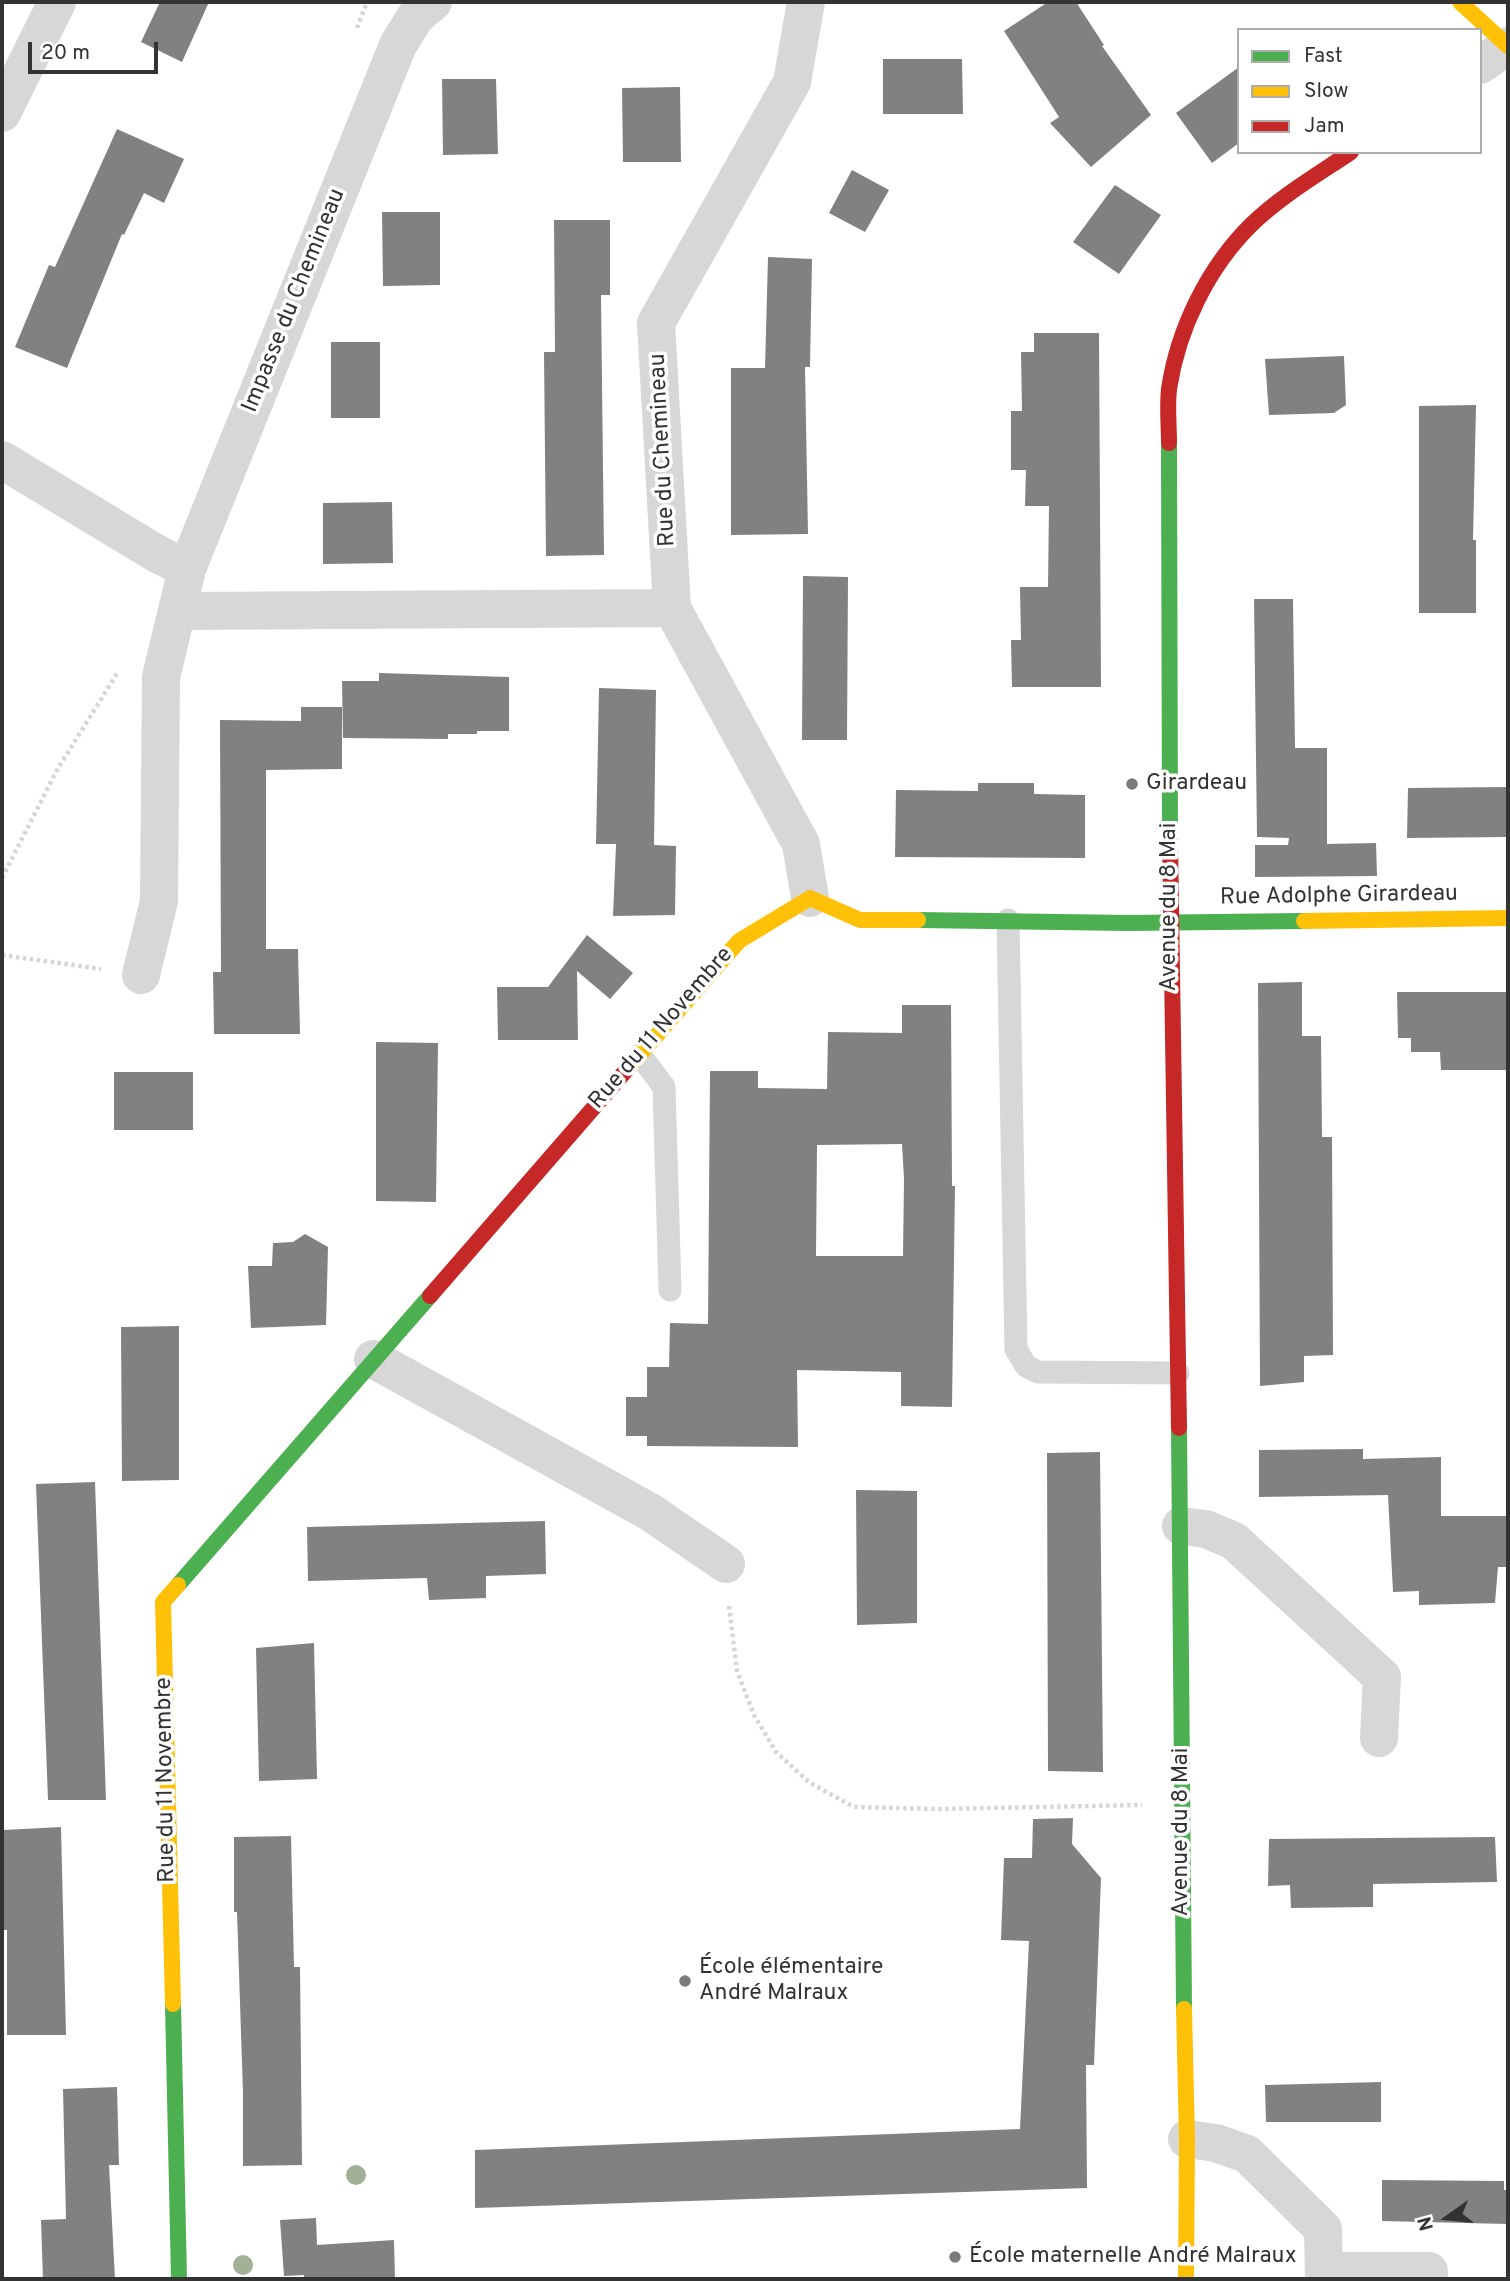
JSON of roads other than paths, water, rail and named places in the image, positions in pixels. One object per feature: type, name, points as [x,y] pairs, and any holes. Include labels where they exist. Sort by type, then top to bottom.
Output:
[{"type":"street","points":[[2,113],[57,2]]},
{"type":"street","name":"Impasse du Chemineau","points":[[141,975],[159,901],[161,677],[187,569],[398,45],[416,16],[433,2]]},
{"type":"street","points":[[1460,2],[1504,38],[1482,63]]},
{"type":"street","name":"Rue du Chemineau","points":[[810,898],[801,844],[672,608],[656,323],[792,82],[814,3]]},
{"type":"street","name":"Avenue du 8 Mai","points":[[1186,2279],[1181,1526],[1170,922],[1169,391],[1176,354],[1189,319],[1199,296],[1226,253],[1251,225],[1281,200],[1348,154]]},
{"type":"street","points":[[2,460],[154,552],[187,569]]},
{"type":"street","points":[[178,611],[672,608]]},
{"type":"street","points":[[810,898],[860,920],[1170,922]]},
{"type":"street","name":"Rue du 11 Novembre","points":[[179,2279],[163,1602],[739,941],[810,898]]},
{"type":"street","name":"Rue Adolphe Girardeau","points":[[1170,922],[1508,918]]},
{"type":"street","points":[[373,1359],[650,1513],[726,1564]]},
{"type":"street","points":[[1181,1526],[1206,1529],[1234,1541],[1382,1677],[1379,1738]]},
{"type":"street","points":[[1187,2139],[1216,2143],[1247,2154],[1323,2229],[1324,2275],[1429,2271],[1429,2279]]},
{"type":"lane","points":[[1008,920],[1016,1349],[1026,1366],[1038,1373],[1178,1373]]},
{"type":"lane","points":[[640,1055],[664,1087],[670,1290]]},
{"type":"place","name":"Girardeau","points":[[1132,784]]},
{"type":"place","name":"École élémentaire André Malraux","points":[[685,1981]]},
{"type":"place","name":"École maternelle André Malraux","points":[[955,2257]]}]
